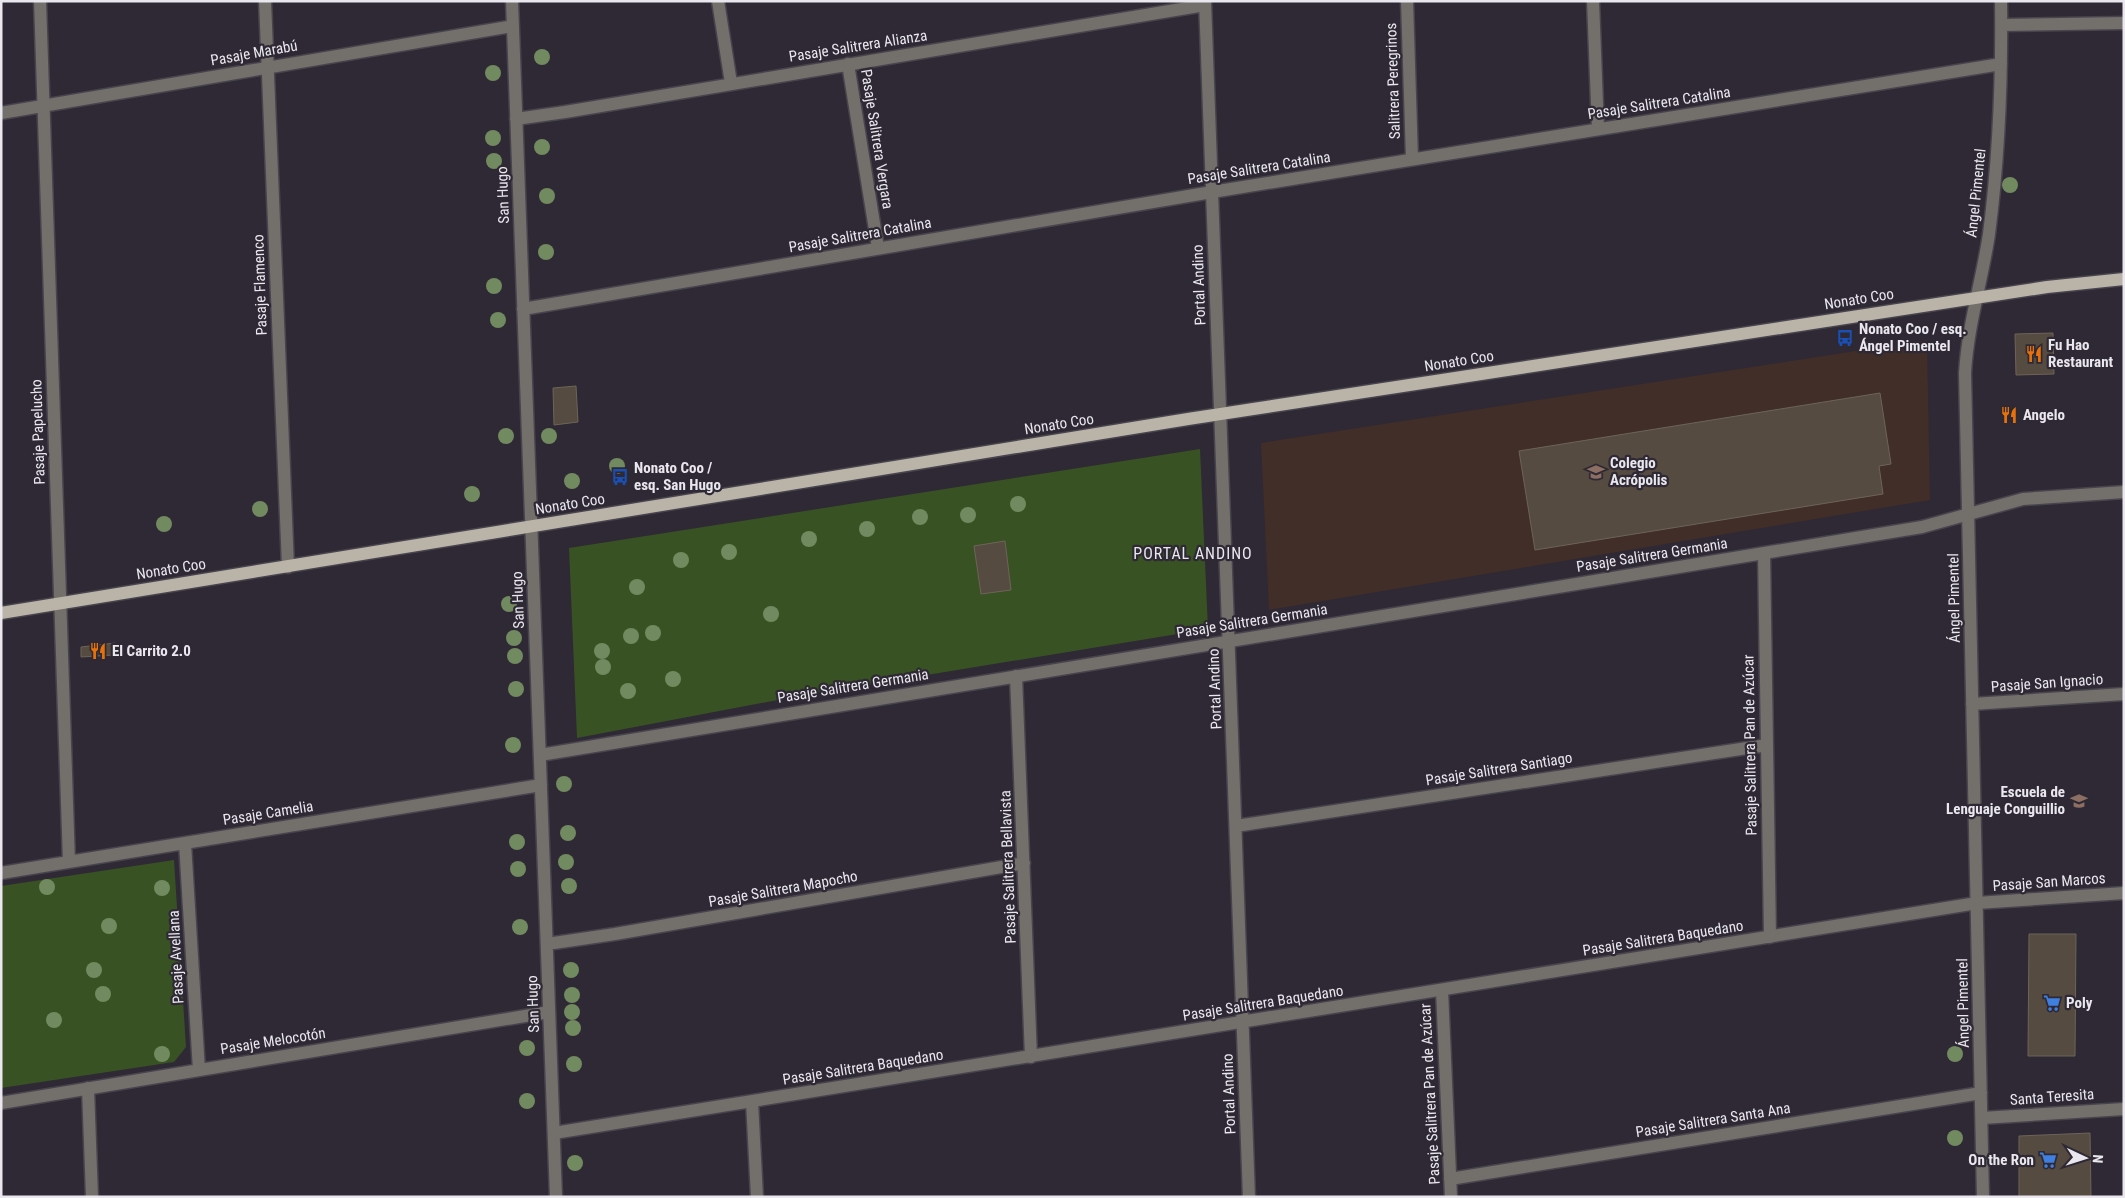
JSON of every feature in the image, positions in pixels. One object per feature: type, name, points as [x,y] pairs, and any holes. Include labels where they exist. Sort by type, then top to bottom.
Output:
[{"type":"main road","name":"Nonato Coo","points":[[1,613],[1220,414],[2047,287],[2124,280]]},
{"type":"street","name":"Pasaje Papelucho","points":[[40,1],[69,862]]},
{"type":"street","name":"Pasaje Flamenco","points":[[265,1],[288,567]]},
{"type":"street","name":"San Hugo","points":[[512,1],[556,1197]]},
{"type":"street","points":[[718,1],[731,84]]},
{"type":"street","name":"Salitrera Peregrinos","points":[[1406,1],[1412,159]]},
{"type":"street","points":[[1593,1],[1598,129]]},
{"type":"street","name":"Ángel Pimentel","points":[[1984,1197],[1965,373],[1968,329],[1986,254],[1992,206],[2001,64],[2002,1]]},
{"type":"street","name":"Pasaje Salitrera Alianza","points":[[516,118],[565,112],[1205,3]]},
{"type":"street","name":"Portal Andino","points":[[1205,3],[1249,1197]]},
{"type":"street","points":[[2002,25],[2124,23]]},
{"type":"street","name":"Pasaje Marabú","points":[[1,113],[513,26]]},
{"type":"street","name":"Pasaje Salitrera Vergara","points":[[848,64],[878,248]]},
{"type":"street","name":"Pasaje Salitrera Catalina","points":[[523,309],[1212,192],[2001,64]]},
{"type":"street","name":"Pasaje Salitrera Germania","points":[[540,755],[1922,527],[2023,499],[2124,492]]},
{"type":"street","name":"Pasaje Salitrera Pan de Azúcar","points":[[1764,553],[1770,937]]},
{"type":"street","name":"Pasaje Salitrera Bellavista","points":[[1016,676],[1031,1056]]},
{"type":"street","name":"Pasaje San Ignacio","points":[[1972,704],[2124,694]]},
{"type":"street","name":"Pasaje Salitrera Santiago","points":[[1236,826],[1767,745]]},
{"type":"street","name":"Pasaje Camelia","points":[[1,873],[541,785]]},
{"type":"street","name":"Pasaje Avellana","points":[[185,843],[199,1070]]},
{"type":"street","name":"Pasaje Salitrera Mapocho","points":[[547,944],[624,933],[1024,863]]},
{"type":"street","name":"Pasaje San Marcos","points":[[1977,903],[2124,893]]},
{"type":"street","name":"Pasaje Salitrera Baquedano","points":[[554,1133],[1977,903]]},
{"type":"street","name":"Pasaje Salitrera Pan de Azúcar","points":[[1442,990],[1451,1197]]},
{"type":"street","name":"Pasaje Melocotón","points":[[1,1102],[550,1012]]},
{"type":"street","points":[[88,1088],[92,1197]]},
{"type":"street","name":"Pasaje Salitrera Santa Ana","points":[[1450,1179],[1981,1093]]},
{"type":"street","points":[[752,1101],[757,1197]]},
{"type":"street","name":"Santa Teresita","points":[[1982,1118],[2124,1109]]},
{"type":"shaded area","name":"Colegio Acrópolis","points":[[1927,340],[1930,500],[1269,610],[1261,443]]},
{"type":"green space","points":[[1200,449],[1208,629],[799,696],[577,738],[569,548]]},
{"type":"green space","points":[[174,860],[186,1047],[174,1062],[1,1088],[1,886]]},
{"type":"building","name":"Fu Hao Restaurant","points":[[2053,333],[2054,374],[2016,375],[2015,334]]},
{"type":"building","points":[[576,386],[578,422],[554,425],[553,388]]},
{"type":"building","points":[[1880,393],[1891,464],[1879,466],[1883,494],[1535,550],[1519,451]]},
{"type":"building","points":[[1005,541],[1011,590],[981,594],[974,546]]},
{"type":"building","name":"El Carrito 2.0","points":[[115,643],[114,655],[81,657],[81,647]]},
{"type":"building","points":[[2029,934],[2076,934],[2075,1056],[2028,1056]]},
{"type":"building","points":[[2090,1133],[2091,1197],[2019,1197],[2019,1136]]},
{"type":"place","name":"Nonato Coo / esq. Ángel Pimentel","points":[[1845,338]]},
{"type":"place","name":"Fu Hao Restaurant","points":[[2034,354]]},
{"type":"place","name":"Angelo","points":[[2009,415]]},
{"type":"place","name":"Colegio Acrópolis","points":[[1596,472]]},
{"type":"place","name":"Nonato Coo / esq. San Hugo","points":[[620,477]]},
{"type":"place","name":"El Carrito 2.0","points":[[98,651]]},
{"type":"place","name":"Escuela de Lenguaje Conguillio","points":[[2079,801]]},
{"type":"place","name":"Poly","points":[[2052,1003]]},
{"type":"place","name":"On the Ron","points":[[2048,1160]]},
{"type":"district","name":"PORTAL ANDINO","points":[[1193,553]]}]
